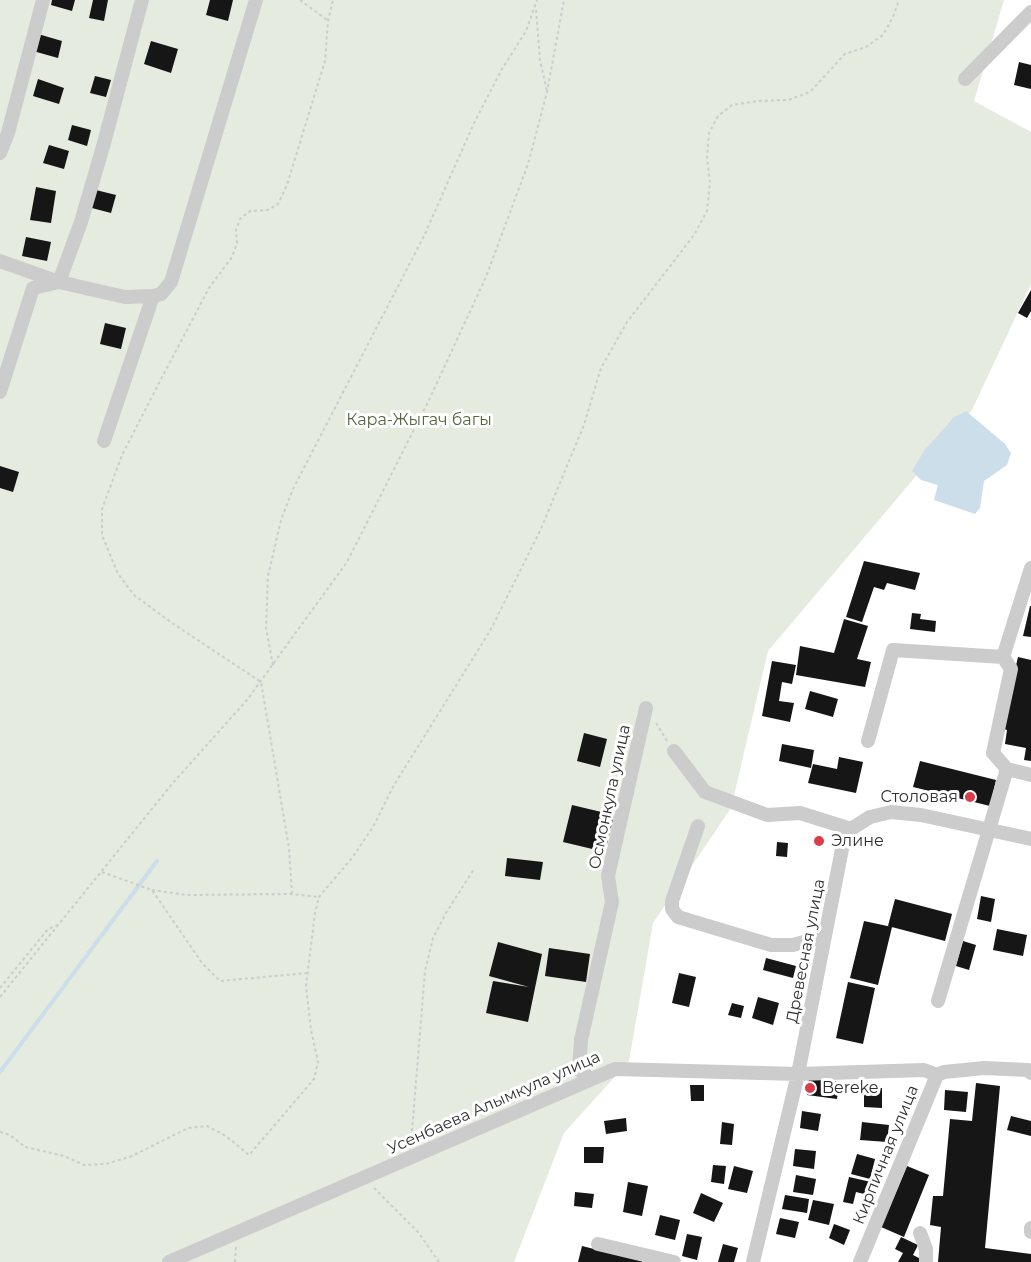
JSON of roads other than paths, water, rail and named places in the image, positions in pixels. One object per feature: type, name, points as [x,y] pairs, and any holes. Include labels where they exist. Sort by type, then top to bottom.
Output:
[{"type":"street","points":[[0,153],[8,133],[44,0]]},
{"type":"street","points":[[59,282],[98,166],[142,0]]},
{"type":"street","points":[[0,261],[59,282],[125,297],[161,294],[171,282],[256,0]]},
{"type":"street","points":[[965,79],[1031,12]]},
{"type":"street","points":[[0,392],[33,288],[59,282]]},
{"type":"street","points":[[104,441],[153,296]]},
{"type":"street","points":[[1031,568],[1004,657],[1011,669],[993,753],[1007,769],[1031,775]]},
{"type":"street","points":[[868,741],[893,650],[1004,657]]},
{"type":"street","name":"Осмонкула улица","points":[[591,1079],[579,1070],[581,1040],[612,902],[608,876],[646,708]]},
{"type":"street","points":[[674,751],[705,792],[767,815],[800,813],[851,829],[870,817],[891,812],[921,815],[1031,839]]},
{"type":"street","points":[[938,1001],[1007,769]]},
{"type":"street","points":[[698,826],[672,900],[672,909],[678,917],[771,945],[793,945],[825,936]]},
{"type":"street","name":"Древесная улица","points":[[753,1262],[798,1074],[842,849],[851,829]]},
{"type":"street","name":"Усенбаева Алымкула улица","points":[[169,1262],[615,1068],[798,1074],[944,1072],[984,1068],[1028,1070],[1031,1073]]},
{"type":"street","name":"Кирпичная улица","points":[[860,1262],[931,1072]]},
{"type":"street","points":[[920,1233],[926,1249],[926,1262]]},
{"type":"street","points":[[598,1244],[674,1262]]},
{"type":"water","points":[[966,411],[1005,444],[1011,453],[1007,465],[984,481],[980,508],[975,514],[934,500],[938,485],[921,480],[912,471],[924,451],[954,417]]},
{"type":"waterway","points":[[0,1072],[157,861]]},
{"type":"place","name":"Столовая","points":[[970,797]]},
{"type":"place","name":"Элине","points":[[819,841]]},
{"type":"place","name":"Bereke","points":[[810,1088]]},
{"type":"park label","name":"Кара-Жыгач багы","points":[[419,420]]}]
